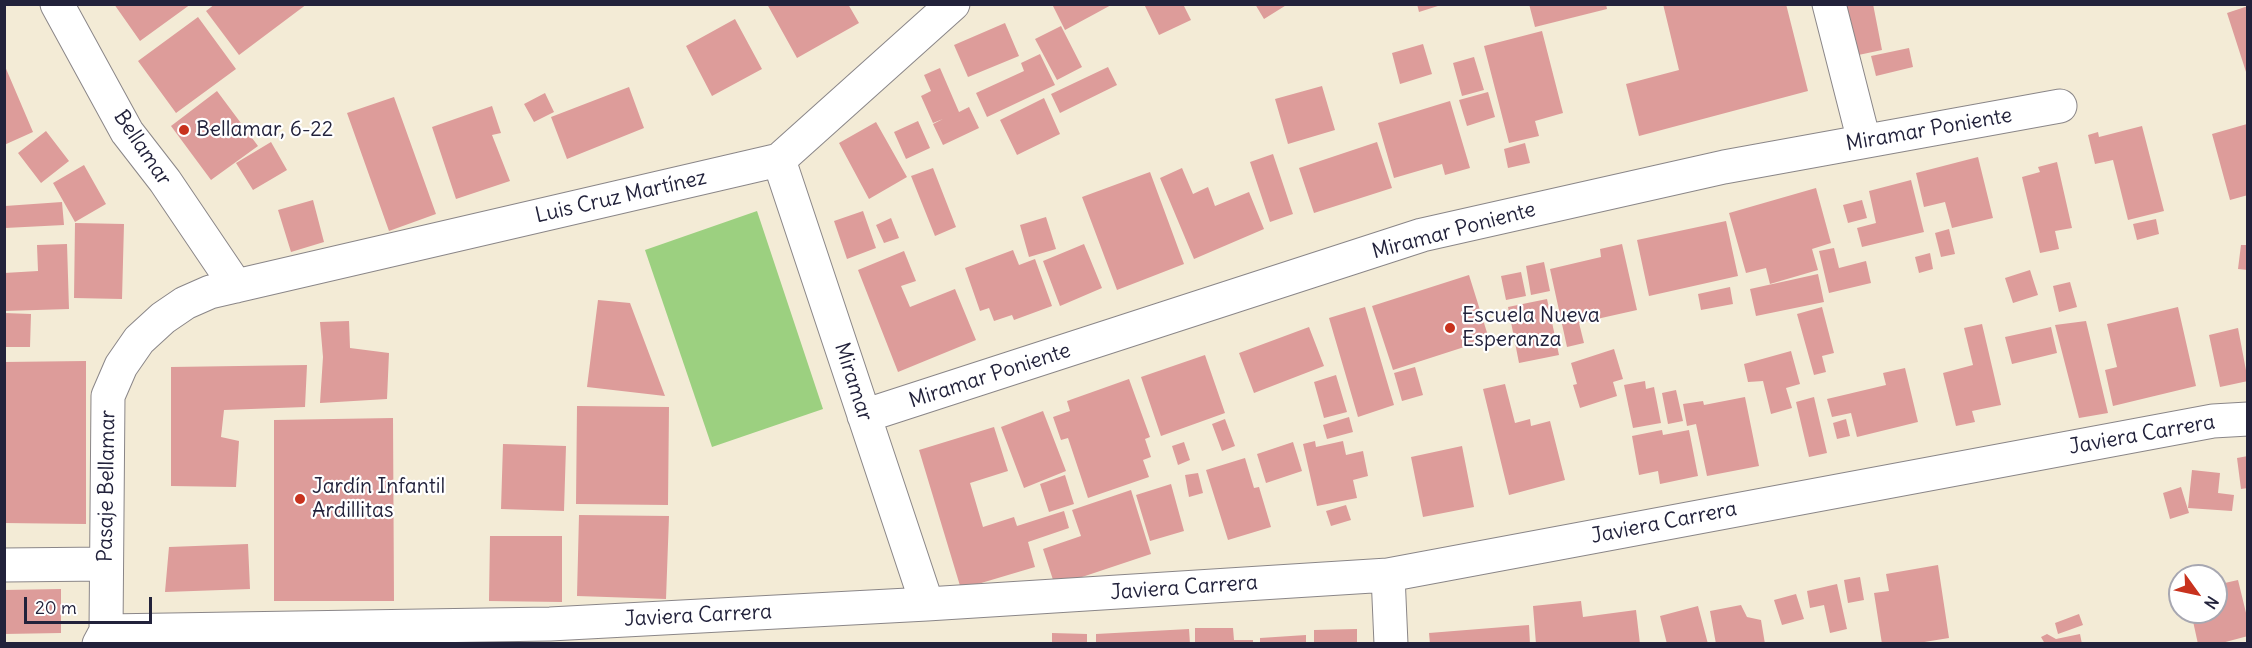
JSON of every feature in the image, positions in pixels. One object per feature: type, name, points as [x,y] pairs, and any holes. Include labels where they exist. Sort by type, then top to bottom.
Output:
[{"type":"street","name":"Bellamar","points":[[57,4],[127,132],[165,181],[236,286]]},
{"type":"street","name":"Luis Cruz Martínez","points":[[236,286],[779,160],[953,4]]},
{"type":"street","points":[[1829,4],[1864,141]]},
{"type":"street","name":"Miramar Poniente","points":[[864,416],[1422,236],[1724,167],[2060,106]]},
{"type":"street","name":"Miramar","points":[[779,160],[927,604]]},
{"type":"street","name":"Pasaje Bellamar","points":[[102,637],[106,564],[108,396],[121,366],[139,340],[163,318],[185,303],[210,292],[236,286]]},
{"type":"street","name":"Javiera Carrera","points":[[102,637],[550,634],[927,604],[1388,575],[2213,421],[2247,419]]},
{"type":"street","points":[[4,565],[106,564]]},
{"type":"street","points":[[1388,575],[1391,644]]},
{"type":"green space","points":[[757,211],[823,409],[712,447],[645,250]]},
{"type":"building","points":[[114,4],[191,4],[140,41]]},
{"type":"building","points":[[215,4],[307,4],[239,55],[206,11]]},
{"type":"building","points":[[767,4],[848,4],[859,23],[797,58]]},
{"type":"building","points":[[1052,4],[1113,4],[1065,30]]},
{"type":"building","points":[[1144,4],[1183,4],[1191,20],[1159,35]]},
{"type":"building","points":[[1255,4],[1288,4],[1264,19]]},
{"type":"building","points":[[1417,4],[1441,4],[1441,5],[1419,12]]},
{"type":"building","points":[[1529,4],[1606,4],[1607,9],[1535,27]]},
{"type":"building","points":[[1663,4],[1786,4],[1808,91],[1639,136],[1626,84],[1679,70]]},
{"type":"building","points":[[1839,4],[1873,4],[1882,50],[1849,57]]},
{"type":"building","points":[[2248,6],[2248,75],[2247,75],[2227,13]]},
{"type":"building","points":[[198,17],[236,69],[176,113],[138,61]]},
{"type":"building","points":[[735,19],[762,69],[712,96],[686,46]]},
{"type":"building","points":[[1005,23],[1019,56],[968,77],[954,45]]},
{"type":"building","points":[[1061,26],[1082,67],[1057,80],[1035,39]]},
{"type":"building","points":[[1542,31],[1563,113],[1535,121],[1539,136],[1509,143],[1484,46]]},
{"type":"building","points":[[1423,44],[1432,74],[1400,84],[1392,53]]},
{"type":"building","points":[[1909,48],[1913,67],[1876,76],[1871,56]]},
{"type":"building","points":[[1040,54],[1055,85],[987,117],[976,93],[1024,71],[1021,63]]},
{"type":"building","points":[[1474,57],[1484,90],[1462,96],[1453,63]]},
{"type":"building","points":[[4,64],[33,132],[4,145]]},
{"type":"building","points":[[1108,67],[1117,85],[1060,113],[1051,94]]},
{"type":"building","points":[[940,68],[959,112],[969,107],[979,128],[943,145],[933,124],[943,119],[933,123],[921,96],[931,91],[924,75]]},
{"type":"building","points":[[1322,86],[1335,130],[1288,144],[1275,99]]},
{"type":"building","points":[[629,87],[644,128],[567,159],[551,117]]},
{"type":"building","points":[[217,91],[258,146],[211,180],[171,126]]},
{"type":"building","points":[[1488,92],[1495,117],[1467,126],[1459,100]]},
{"type":"building","points":[[545,93],[554,112],[534,122],[524,104]]},
{"type":"building","points":[[394,97],[436,214],[389,231],[347,113]]},
{"type":"building","points":[[1044,98],[1060,134],[1017,155],[1000,120]]},
{"type":"building","points":[[1450,101],[1470,168],[1445,175],[1442,164],[1394,178],[1378,123]]},
{"type":"building","points":[[492,106],[501,133],[492,135],[510,181],[456,199],[432,127]]},
{"type":"building","points":[[918,121],[930,148],[906,159],[894,132]]},
{"type":"building","points":[[876,122],[907,177],[869,199],[839,143]]},
{"type":"building","points":[[2247,124],[2248,195],[2230,200],[2212,134]]},
{"type":"building","points":[[2142,126],[2164,211],[2128,220],[2113,160],[2095,164],[2088,135],[2098,132],[2099,137]]},
{"type":"building","points":[[46,131],[69,161],[41,183],[18,153]]},
{"type":"building","points":[[271,142],[287,170],[253,190],[236,163]]},
{"type":"building","points":[[1377,142],[1392,188],[1314,213],[1299,168]]},
{"type":"building","points":[[1525,143],[1530,163],[1508,168],[1504,149]]},
{"type":"building","points":[[1273,154],[1293,214],[1270,222],[1250,162]]},
{"type":"building","points":[[1978,157],[1993,218],[1952,228],[1945,202],[1924,207],[1916,173]]},
{"type":"building","points":[[2057,162],[2072,228],[2055,231],[2059,249],[2040,253],[2022,177],[2040,172],[2038,167]]},
{"type":"building","points":[[84,165],[106,204],[75,222],[53,183]]},
{"type":"building","points":[[933,168],[956,227],[935,236],[911,176]]},
{"type":"building","points":[[1182,168],[1193,194],[1208,187],[1215,206],[1249,192],[1264,229],[1194,259],[1160,178]]},
{"type":"building","points":[[1150,172],[1184,264],[1117,290],[1082,197]]},
{"type":"building","points":[[1911,180],[1924,232],[1862,247],[1857,228],[1876,223],[1869,191]]},
{"type":"building","points":[[1816,188],[1831,243],[1812,249],[1818,270],[1770,284],[1766,268],[1746,273],[1729,213]]},
{"type":"building","points":[[313,200],[324,242],[291,252],[278,210]]},
{"type":"building","points":[[1862,200],[1867,218],[1848,223],[1843,205]]},
{"type":"building","points":[[62,202],[64,225],[5,228],[5,206]]},
{"type":"building","points":[[863,211],[876,248],[847,259],[834,221]]},
{"type":"building","points":[[1046,217],[1056,249],[1029,257],[1020,225]]},
{"type":"building","points":[[891,218],[899,238],[884,243],[876,225]]},
{"type":"building","points":[[2156,219],[2159,234],[2137,240],[2133,224]]},
{"type":"building","points":[[1726,221],[1738,276],[1649,296],[1637,240]]},
{"type":"building","points":[[75,223],[124,224],[122,299],[74,298]]},
{"type":"building","points":[[1949,229],[1955,254],[1941,257],[1935,233]]},
{"type":"building","points":[[67,244],[69,309],[4,311],[4,273],[38,271],[37,245]]},
{"type":"building","points":[[1084,244],[1102,288],[1060,306],[1043,261]]},
{"type":"building","points":[[1622,244],[1637,310],[1579,323],[1584,343],[1567,347],[1550,269],[1601,257],[1600,249]]},
{"type":"building","points":[[2241,245],[2248,245],[2248,270],[2238,269]]},
{"type":"building","points":[[1834,248],[1839,268],[1866,261],[1871,283],[1829,293],[1819,251]]},
{"type":"building","points":[[1013,250],[1019,265],[1035,259],[1052,306],[1014,320],[1012,315],[994,321],[989,308],[980,311],[965,268]]},
{"type":"building","points":[[904,251],[916,281],[901,286],[910,307],[955,289],[976,340],[898,372],[858,270]]},
{"type":"building","points":[[1930,253],[1933,269],[1919,273],[1915,257]]},
{"type":"building","points":[[1544,262],[1550,291],[1531,295],[1526,266]]},
{"type":"building","points":[[2030,270],[2038,295],[2013,303],[2005,278]]},
{"type":"building","points":[[1521,272],[1526,296],[1506,300],[1501,276]]},
{"type":"building","points":[[1818,274],[1824,302],[1756,316],[1750,289]]},
{"type":"building","points":[[1469,275],[1489,339],[1393,370],[1372,306]]},
{"type":"building","points":[[2070,282],[2077,307],[2059,312],[2053,286]]},
{"type":"building","points":[[1730,287],[1733,304],[1701,310],[1698,294]]},
{"type":"building","points":[[1547,299],[1559,355],[1519,363],[1508,307]]},
{"type":"building","points":[[598,300],[630,303],[665,396],[587,387]]},
{"type":"building","points":[[1365,307],[1394,405],[1358,417],[1329,318]]},
{"type":"building","points":[[1822,307],[1834,353],[1822,356],[1826,372],[1814,375],[1797,314]]},
{"type":"building","points":[[2178,307],[2196,386],[2113,406],[2105,370],[2117,367],[2107,324]]},
{"type":"building","points":[[4,313],[31,314],[30,347],[4,347]]},
{"type":"building","points":[[349,321],[350,348],[389,353],[387,399],[320,403],[323,357],[320,322]]},
{"type":"building","points":[[2086,321],[2108,413],[2079,418],[2055,325]]},
{"type":"building","points":[[1982,324],[2001,405],[1972,411],[1975,422],[1956,426],[1943,373],[1973,365],[1964,328]]},
{"type":"building","points":[[1309,327],[1324,366],[1254,393],[1239,353]]},
{"type":"building","points":[[2051,327],[2057,353],[2012,364],[2005,337]]},
{"type":"building","points":[[2238,328],[2248,381],[2220,387],[2209,335]]},
{"type":"building","points":[[1614,349],[1623,379],[1613,382],[1617,396],[1580,408],[1573,385],[1577,384],[1571,363]]},
{"type":"building","points":[[1791,351],[1800,384],[1786,388],[1792,408],[1771,414],[1763,381],[1748,382],[1744,364]]},
{"type":"building","points":[[1205,355],[1225,413],[1161,436],[1141,377]]},
{"type":"building","points":[[86,361],[86,524],[4,523],[4,362]]},
{"type":"building","points":[[307,365],[305,407],[224,410],[221,437],[239,441],[236,487],[171,486],[171,367]]},
{"type":"building","points":[[1415,367],[1423,395],[1402,401],[1394,373]]},
{"type":"building","points":[[1905,368],[1918,422],[1857,437],[1851,413],[1832,417],[1827,399],[1886,385],[1883,373]]},
{"type":"building","points":[[1336,375],[1347,412],[1324,418],[1314,382]]},
{"type":"building","points":[[1129,379],[1150,437],[1145,439],[1151,457],[1143,460],[1149,477],[1088,498],[1068,438],[1061,440],[1053,417],[1070,411],[1067,401]]},
{"type":"building","points":[[1645,381],[1646,389],[1654,387],[1661,423],[1633,428],[1624,385]]},
{"type":"building","points":[[1505,384],[1515,423],[1530,419],[1531,426],[1550,421],[1565,480],[1509,495],[1483,389]]},
{"type":"building","points":[[1676,390],[1683,421],[1668,424],[1662,393]]},
{"type":"building","points":[[1745,397],[1759,466],[1707,476],[1696,424],[1687,426],[1683,404],[1703,401],[1704,405]]},
{"type":"building","points":[[1814,397],[1827,453],[1809,457],[1796,402]]},
{"type":"building","points":[[577,406],[669,407],[668,505],[576,504]]},
{"type":"building","points":[[1043,411],[1066,471],[1024,488],[1001,427]]},
{"type":"building","points":[[1349,417],[1353,432],[1327,439],[1323,425]]},
{"type":"building","points":[[393,418],[394,601],[274,601],[274,420]]},
{"type":"building","points":[[1225,419],[1235,446],[1222,451],[1212,424]]},
{"type":"building","points":[[1846,419],[1850,436],[1837,439],[1833,423]]},
{"type":"building","points":[[994,427],[1008,471],[970,483],[983,527],[1014,517],[1017,526],[1064,511],[1069,528],[1028,542],[1035,567],[961,589],[919,450]]},
{"type":"building","points":[[1662,430],[1663,435],[1689,430],[1698,476],[1660,484],[1658,471],[1639,475],[1632,436]]},
{"type":"building","points":[[1315,441],[1316,447],[1343,441],[1346,455],[1363,451],[1368,476],[1353,480],[1357,498],[1317,506],[1303,444]]},
{"type":"building","points":[[1184,442],[1190,460],[1178,465],[1172,446]]},
{"type":"building","points":[[1293,442],[1302,471],[1266,483],[1257,454]]},
{"type":"building","points":[[503,444],[566,446],[564,511],[501,509]]},
{"type":"building","points":[[1462,446],[1474,507],[1423,517],[1411,457]]},
{"type":"building","points":[[2248,456],[2248,488],[2241,489],[2237,458]]},
{"type":"building","points":[[1245,458],[1254,488],[1259,487],[1271,527],[1228,540],[1206,470]]},
{"type":"building","points":[[2192,470],[2220,473],[2218,493],[2234,495],[2232,511],[2188,508]]},
{"type":"building","points":[[1198,473],[1203,493],[1189,497],[1185,475]]},
{"type":"building","points":[[1065,475],[1074,504],[1049,512],[1040,484]]},
{"type":"building","points":[[1171,484],[1184,531],[1150,541],[1136,495]]},
{"type":"building","points":[[2181,487],[2189,513],[2170,519],[2163,493]]},
{"type":"building","points":[[1131,490],[1151,554],[1055,586],[1043,549],[1081,536],[1072,510]]},
{"type":"building","points":[[1346,505],[1351,520],[1331,526],[1326,511]]},
{"type":"building","points":[[579,515],[669,516],[666,599],[577,596]]},
{"type":"building","points":[[490,536],[562,536],[562,602],[489,601]]},
{"type":"building","points":[[248,544],[250,589],[165,592],[169,547]]},
{"type":"building","points":[[1938,565],[1949,638],[1912,644],[1882,644],[1874,593],[1889,591],[1886,574]]},
{"type":"building","points":[[1860,577],[1864,600],[1848,603],[1844,580]]},
{"type":"building","points":[[2238,580],[2248,621],[2248,636],[2218,644],[2198,644],[2194,624],[2228,624],[2228,582]]},
{"type":"building","points":[[1837,584],[1847,629],[1830,633],[1824,605],[1810,608],[1807,591]]},
{"type":"building","points":[[61,589],[61,633],[4,634],[4,590]]},
{"type":"building","points":[[1796,594],[1804,619],[1782,625],[1774,600]]},
{"type":"building","points":[[1581,601],[1583,617],[1636,610],[1640,644],[1536,644],[1533,606]]},
{"type":"building","points":[[1741,605],[1747,617],[1761,620],[1765,644],[1716,644],[1710,611]]},
{"type":"building","points":[[1698,606],[1708,644],[1667,644],[1660,616]]},
{"type":"building","points":[[2079,614],[2083,625],[2058,634],[2055,623]]},
{"type":"building","points":[[1529,625],[1530,644],[1430,644],[1429,633]]},
{"type":"building","points":[[1195,628],[1233,628],[1234,640],[1253,640],[1253,644],[1195,644]]},
{"type":"building","points":[[1189,629],[1190,644],[1096,644],[1096,634]]},
{"type":"building","points":[[1357,629],[1357,644],[1314,644],[1314,630]]},
{"type":"building","points":[[1052,633],[1087,634],[1087,644],[1052,644]]},
{"type":"building","points":[[2047,634],[2056,639],[2080,634],[2082,644],[2045,644],[2041,637]]},
{"type":"building","points":[[1306,635],[1306,644],[1260,644],[1260,638]]},
{"type":"place","name":"Bellamar, 6-22","points":[[184,130]]},
{"type":"place","name":"Escuela Nueva Esperanza","points":[[1450,328]]},
{"type":"place","name":"Jardín Infantil Ardillitas","points":[[300,499]]}]
